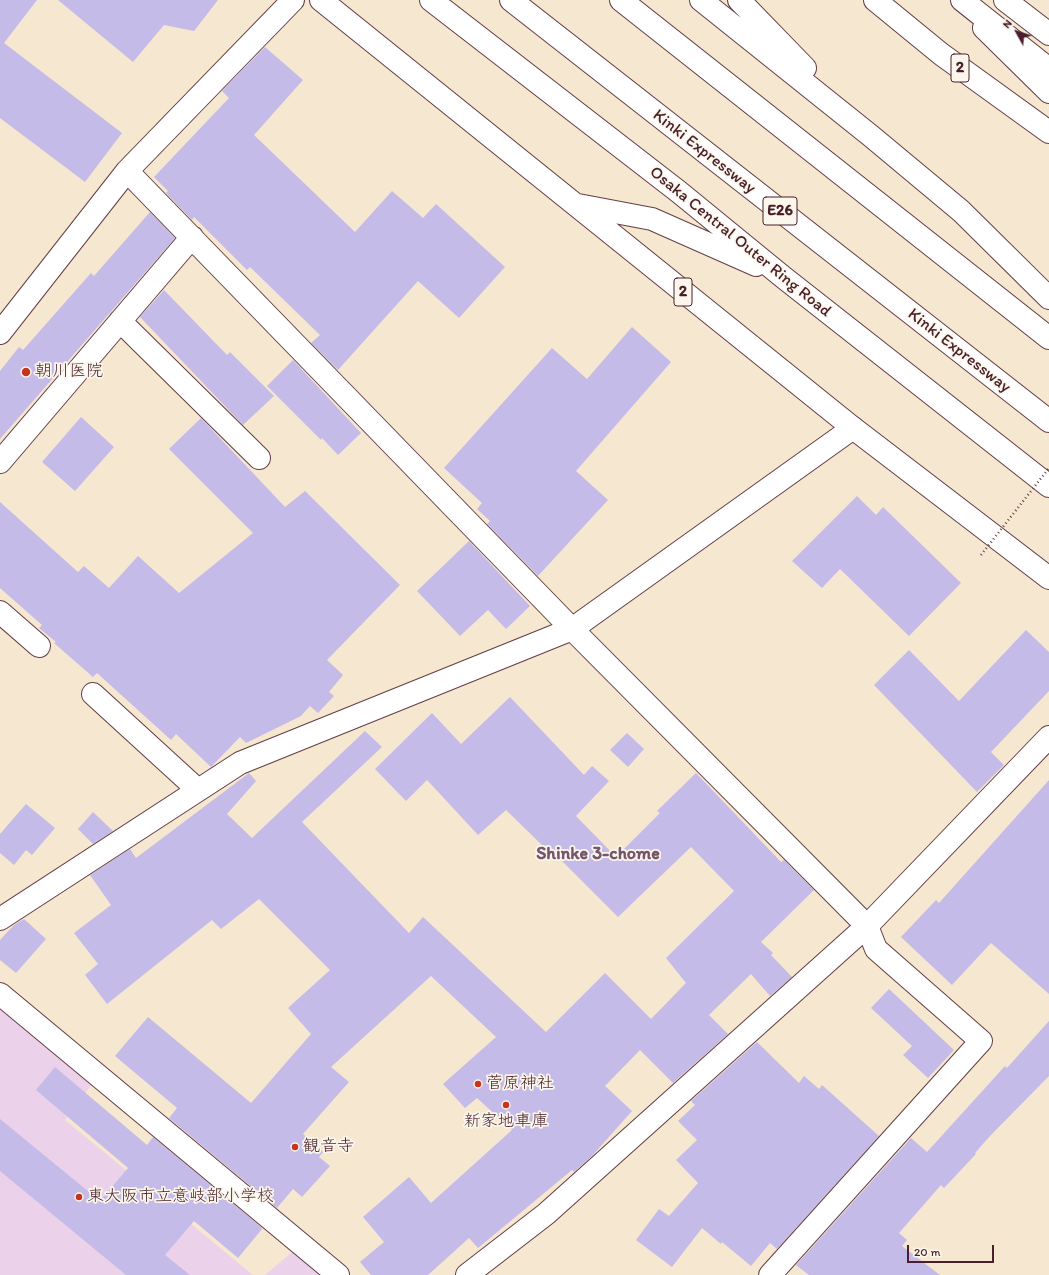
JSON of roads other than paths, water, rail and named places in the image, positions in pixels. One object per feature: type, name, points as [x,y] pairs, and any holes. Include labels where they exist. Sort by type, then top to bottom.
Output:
[{"type":"main road","points":[[3,323],[127,171],[293,0]]},
{"type":"main road","name":"2","points":[[321,0],[852,428],[1049,578]]},
{"type":"main road","name":"Osaka Central Outer Ring Road","points":[[431,0],[679,192],[783,277],[1049,486]]},
{"type":"main road","points":[[500,0],[580,55]]},
{"type":"main road","name":"Kinki Expressway","points":[[511,0],[1049,421]]},
{"type":"main road","points":[[621,0],[1049,338]]},
{"type":"main road","points":[[701,0],[871,136],[961,211],[1049,298]]},
{"type":"main road","points":[[739,0],[871,136]]},
{"type":"main road","name":"2","points":[[875,0],[941,54],[1049,132]]},
{"type":"main road","points":[[956,0],[1049,92]]},
{"type":"main road","points":[[962,0],[1049,68]]},
{"type":"main road","points":[[1005,0],[1049,34]]},
{"type":"main road","points":[[127,171],[572,629],[867,926],[876,949],[980,1041],[780,1272]]},
{"type":"main road","points":[[574,204],[652,219],[783,277]]},
{"type":"main road","points":[[0,462],[192,237]]},
{"type":"main road","points":[[120,320],[259,458]]},
{"type":"main road","points":[[0,919],[240,762],[572,629],[852,428]]},
{"type":"main road","points":[[0,612],[39,646]]},
{"type":"main road","points":[[93,694],[198,790]]},
{"type":"main road","points":[[467,1275],[546,1214],[867,926],[1049,737]]},
{"type":"main road","points":[[0,994],[338,1275]]},
{"type":"place","name":"朝川医院","points":[[26,372]]},
{"type":"place","name":"菅原神社","points":[[478,1084]]},
{"type":"place","name":"新家地車庫","points":[[506,1105]]},
{"type":"place","name":"観音寺","points":[[295,1147]]},
{"type":"place","name":"東大阪市立意岐部小学校","points":[[79,1197]]},
{"type":"district","name":"Shinke 3-chome","points":[[598,854]]}]
